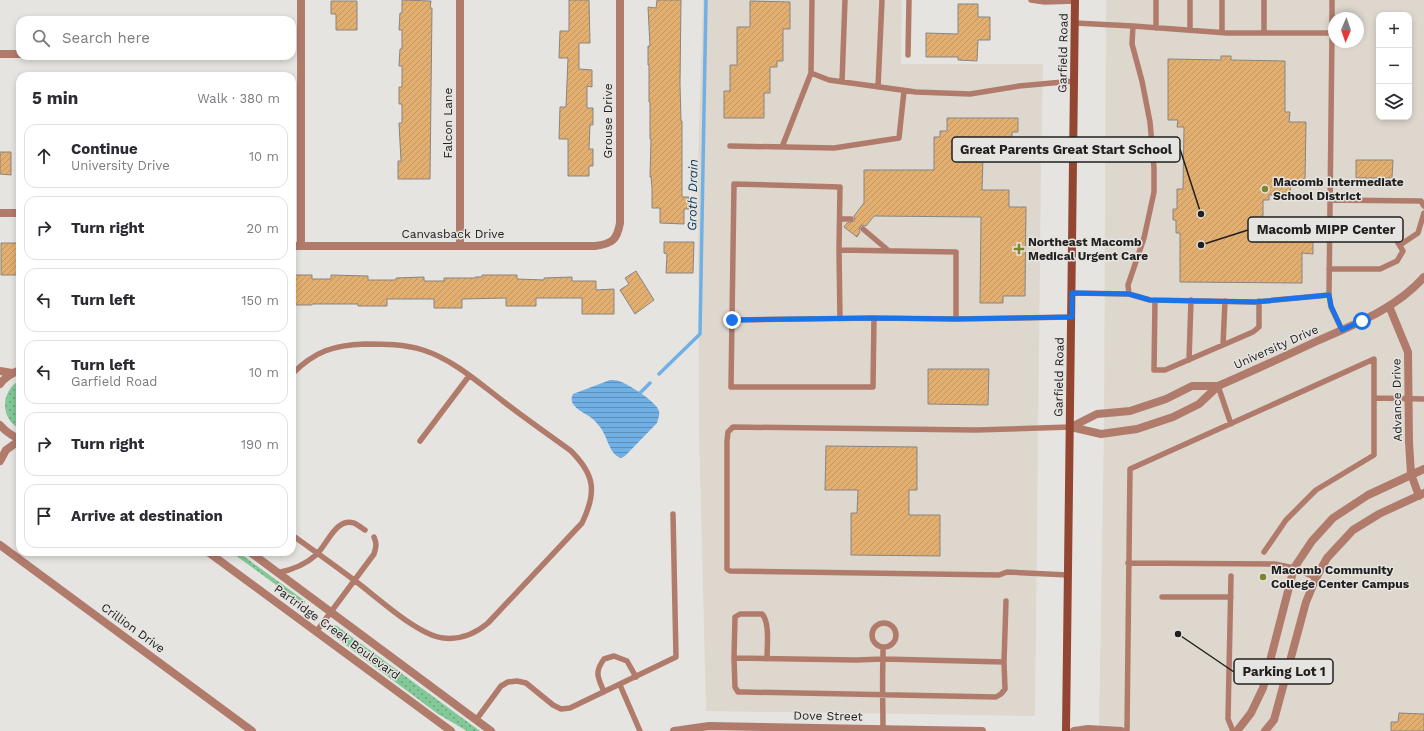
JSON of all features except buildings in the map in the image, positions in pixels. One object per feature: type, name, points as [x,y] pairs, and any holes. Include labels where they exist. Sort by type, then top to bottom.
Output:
[{"type":"main road","name":"Garfield Road","points":[[1066,731],[1075,1]]},
{"type":"street","points":[[301,0],[301,246]]},
{"type":"street","name":"Falcon Lane","points":[[460,0],[460,246]]},
{"type":"street","name":"Grouse Drive","points":[[614,240],[620,223],[620,0]]},
{"type":"street","points":[[0,54],[16,54]]},
{"type":"street","points":[[296,54],[301,54]]},
{"type":"street","points":[[0,213],[16,213]]},
{"type":"street","name":"Canvasback Drive","points":[[296,246],[595,246],[606,245],[614,240]]},
{"type":"street","name":"University Drive","points":[[1070,427],[1101,434],[1137,429],[1173,417],[1199,404],[1218,386],[1342,330],[1389,306],[1416,286],[1424,277]]},
{"type":"street","name":"Advance Drive","points":[[1389,306],[1408,352],[1411,474],[1422,494]]},
{"type":"street","points":[[0,371],[16,372]]},
{"type":"street","points":[[0,384],[4,379],[16,372]]},
{"type":"street","name":"University Drive","points":[[1070,427],[1097,414],[1130,411],[1166,399],[1192,386],[1218,386]]},
{"type":"street","points":[[0,425],[9,434],[16,437]]},
{"type":"street","points":[[0,461],[6,450],[16,442]]},
{"type":"street","points":[[1237,731],[1251,714],[1263,688],[1294,568],[1312,541],[1333,518],[1368,495],[1424,469]]},
{"type":"street","points":[[1265,731],[1274,720],[1306,602],[1316,578],[1327,558],[1353,530],[1379,514],[1422,494]]},
{"type":"street","name":"Crillion Drive","points":[[0,545],[252,731]]},
{"type":"street","name":"Partridge Creek Boulevard","points":[[213,556],[451,731]]},
{"type":"street","name":"Partridge Creek Boulevard","points":[[255,556],[491,731]]},
{"type":"street","name":"Dove Street","points":[[674,731],[709,726],[822,730],[982,731]]},
{"type":"street","points":[[1074,731],[1121,731]]},
{"type":"lane","points":[[782,148],[811,73],[812,0]]},
{"type":"lane","points":[[842,82],[845,0]]},
{"type":"lane","points":[[878,87],[882,0]]},
{"type":"lane","points":[[908,55],[909,0]]},
{"type":"lane","points":[[1031,0],[1045,2],[1075,1]]},
{"type":"lane","points":[[1156,0],[1156,28]]},
{"type":"lane","points":[[1190,0],[1190,30]]},
{"type":"lane","points":[[1222,0],[1222,32]]},
{"type":"lane","points":[[1264,0],[1264,33]]},
{"type":"lane","points":[[1332,0],[1332,12]]},
{"type":"lane","points":[[1075,23],[1222,32],[1328,33]]},
{"type":"lane","points":[[1129,294],[1128,285],[1144,238],[1154,192],[1154,168],[1148,115],[1142,81],[1132,44],[1133,26]]},
{"type":"lane","points":[[1332,48],[1329,295],[1331,306],[1342,330]]},
{"type":"lane","points":[[811,73],[829,80],[878,87],[916,92],[970,94],[1019,86],[1074,81]]},
{"type":"lane","points":[[730,146],[834,148],[900,138],[904,90]]},
{"type":"lane","points":[[840,319],[840,187],[734,184],[731,387],[873,387],[874,318]]},
{"type":"lane","points":[[1329,200],[1421,201],[1424,206]]},
{"type":"lane","points":[[1400,245],[1418,233],[1424,213]]},
{"type":"lane","points":[[840,219],[851,219]]},
{"type":"lane","points":[[863,229],[889,251]]},
{"type":"lane","points":[[1329,234],[1389,235],[1395,238],[1403,250],[1397,261],[1380,269],[1329,269]]},
{"type":"lane","points":[[840,250],[956,252],[956,319]]},
{"type":"lane","points":[[1072,293],[1129,294],[1150,300],[1225,301],[1259,301],[1329,295]]},
{"type":"lane","points":[[1155,300],[1154,370],[1166,370],[1252,332],[1259,327],[1259,301]]},
{"type":"lane","points":[[1189,360],[1191,300]]},
{"type":"lane","points":[[1223,345],[1225,301]]},
{"type":"lane","points":[[732,320],[1072,317]]},
{"type":"lane","points":[[296,371],[312,357],[325,350],[346,345],[389,344],[423,350],[456,366],[571,451],[581,461],[588,472],[592,483],[592,495],[588,510],[582,522],[488,624],[469,635],[455,638],[442,638],[419,630],[355,580],[296,538]]},
{"type":"lane","points":[[1126,731],[1130,469],[1374,359],[1374,455],[1316,490],[1286,520],[1264,552]]},
{"type":"lane","points":[[420,441],[469,376]]},
{"type":"lane","points":[[1218,386],[1231,424]]},
{"type":"lane","points":[[1374,398],[1424,399]]},
{"type":"lane","points":[[1068,575],[1007,572],[999,575],[730,572],[727,569],[727,441],[728,432],[733,427],[976,430],[1070,427]]},
{"type":"lane","points":[[476,720],[501,686],[508,682],[517,681],[526,683],[553,705],[561,709],[570,708],[676,657],[673,514]]},
{"type":"lane","points":[[277,572],[289,571],[308,562],[318,554],[338,526],[343,523],[355,524],[365,530]]},
{"type":"lane","points":[[316,632],[374,554],[376,542],[374,537]]},
{"type":"lane","points":[[1128,563],[1275,564],[1294,568],[1316,578]]},
{"type":"lane","points":[[1231,576],[1228,719],[1233,731]]},
{"type":"lane","points":[[1162,597],[1230,598]]},
{"type":"lane","points":[[767,659],[766,618],[762,614],[740,614],[735,617],[735,686],[738,692],[996,697],[1005,689],[1004,662],[1006,601]]},
{"type":"lane","points":[[880,624],[891,625],[895,631],[896,638],[892,644],[883,647],[874,641],[872,633],[876,626],[880,624]]},
{"type":"lane","points":[[883,647],[883,730]]},
{"type":"lane","points":[[604,692],[598,677],[598,667],[604,659],[614,656],[627,661],[636,677]]},
{"type":"lane","points":[[734,658],[883,659],[1004,662]]},
{"type":"lane","points":[[620,685],[640,731]]},
{"type":"shaded area","points":[[703,0],[902,0],[901,64],[1043,64],[1035,716],[706,711],[699,432],[698,166]]},
{"type":"shaded area","points":[[1106,0],[1424,0],[1424,731],[1099,731],[1104,423]]},
{"type":"green space","points":[[16,383],[16,426],[9,419],[5,405],[6,398],[13,385]]},
{"type":"green space","points":[[236,556],[243,556],[305,601],[305,603],[302,604]]},
{"type":"green space","points":[[334,625],[480,731],[467,731],[438,714],[331,634],[329,631],[330,628]]},
{"type":"water","points":[[610,380],[617,380],[635,389],[653,403],[659,411],[657,423],[625,456],[621,458],[614,454],[602,430],[594,420],[572,403],[573,394]]},
{"type":"waterway","name":"Groth Drain","points":[[659,374],[700,334],[706,0]]},
{"type":"waterway","name":"Groth Drain","points":[[640,393],[650,383]]},
{"type":"place","name":"Macomb Intermediate School District","points":[[1265,189]]},
{"type":"place","name":"Great Parents Great Start School","points":[[1201,214]]},
{"type":"place","name":"Macomb MIPP Center","points":[[1201,245]]},
{"type":"place","name":"Northeast Macomb Medical Urgent Care","points":[[1019,249]]},
{"type":"place","name":"Macomb Community College Center Campus","points":[[1263,577]]},
{"type":"place","name":"Parking Lot 1","points":[[1178,634]]},
{"type":"route","points":[[732,320],[1072,317],[1072,293],[1098,293],[1129,294],[1150,300],[1255,302],[1329,295],[1331,306],[1342,330],[1362,321]]}]
